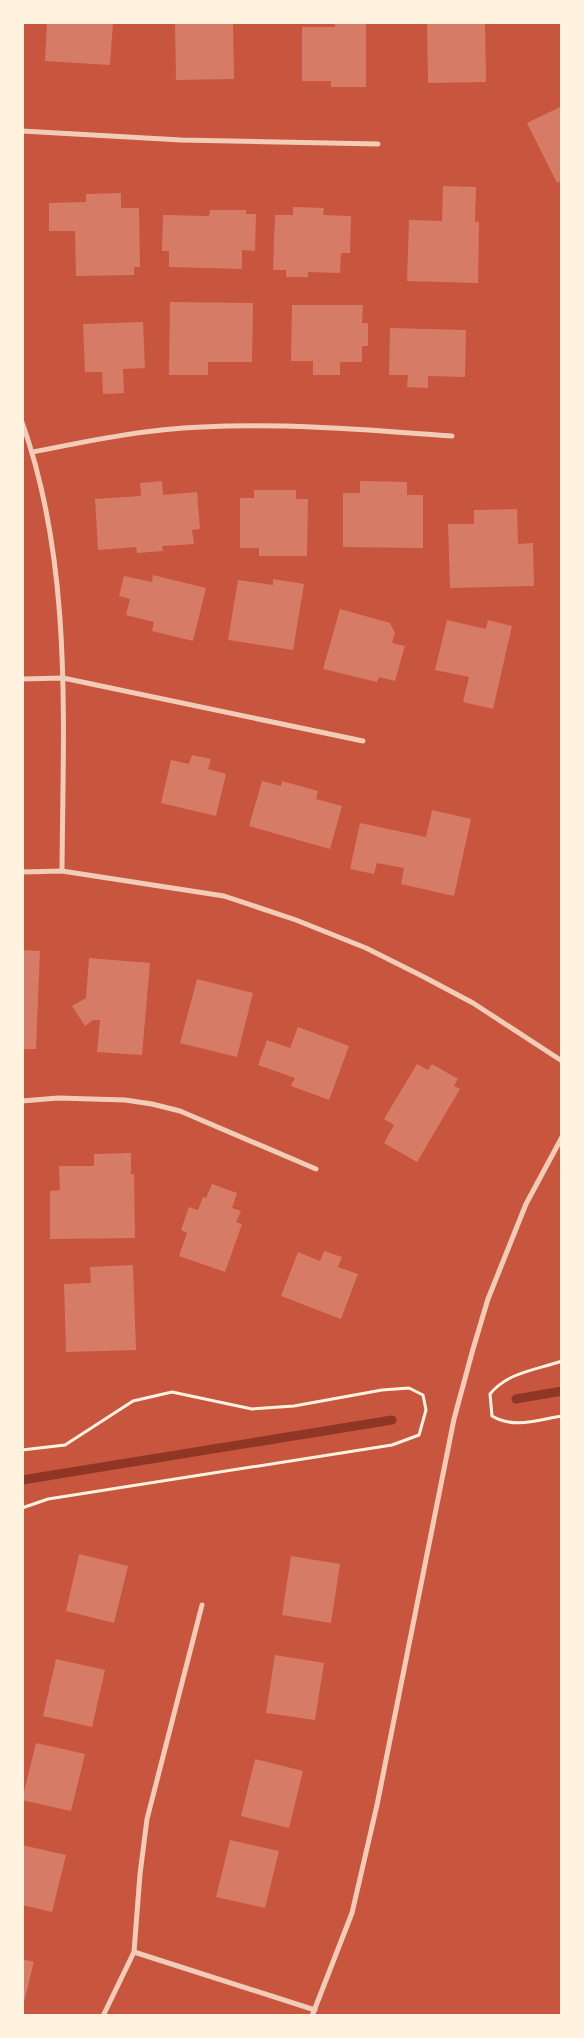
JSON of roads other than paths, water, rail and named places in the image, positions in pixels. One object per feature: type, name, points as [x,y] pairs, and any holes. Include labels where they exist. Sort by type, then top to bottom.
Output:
[{"type":"street","points":[[22,131],[180,140],[378,144]]},
{"type":"street","points":[[22,422],[33,452],[54,564],[63,678],[62,871]]},
{"type":"street","points":[[33,452],[83,442],[200,427],[323,427],[452,436]]},
{"type":"street","points":[[22,679],[63,678],[363,742]]},
{"type":"street","points":[[22,872],[62,871],[224,896],[296,920],[366,948],[430,980],[473,1003],[562,1061]]},
{"type":"street","points":[[22,1101],[58,1098],[125,1100],[152,1104],[180,1111],[316,1169]]},
{"type":"street","points":[[134,1952],[313,2013],[352,1913],[377,1805],[454,1419],[473,1349],[488,1299],[522,1212],[562,1138]]},
{"type":"street","points":[[103,2016],[134,1952],[140,1874],[147,1819],[202,1605]]},
{"type":"waterway","points":[[516,1399],[562,1391]]},
{"type":"waterway","points":[[22,1480],[392,1420]]}]
